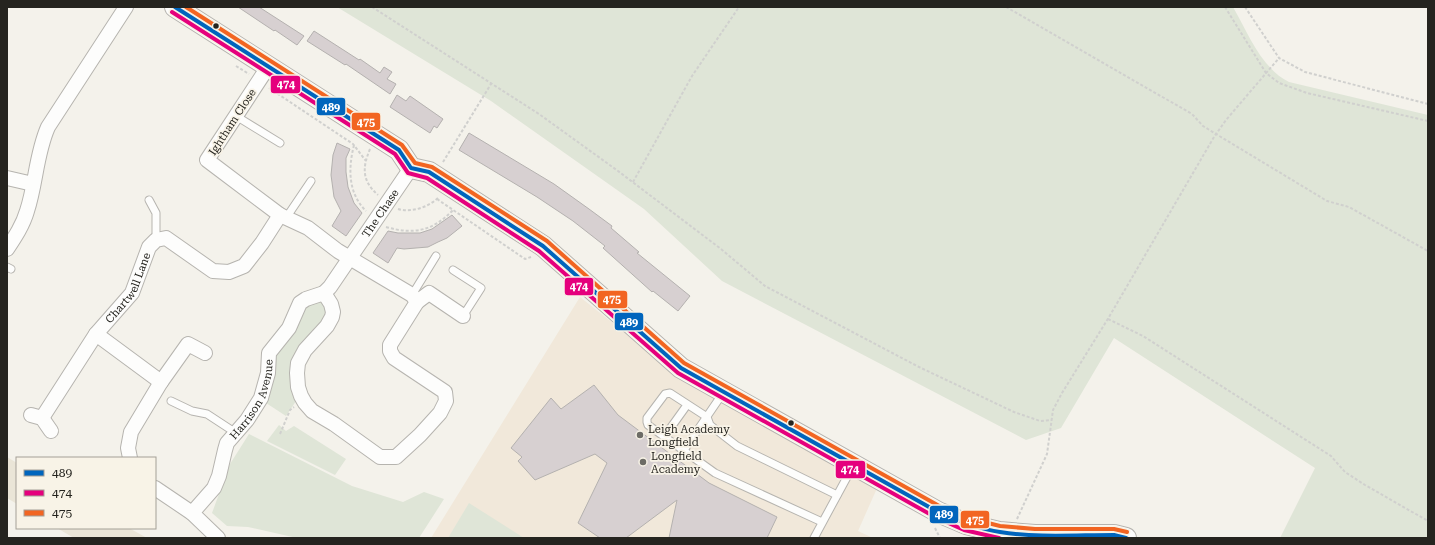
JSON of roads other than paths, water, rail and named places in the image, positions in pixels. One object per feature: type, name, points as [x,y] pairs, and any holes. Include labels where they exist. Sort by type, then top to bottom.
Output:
[{"type":"main road","points":[[175,7],[231,44],[263,74],[399,150],[411,168],[429,172],[543,246],[681,368],[724,393],[945,515],[966,524],[999,532],[1118,537]]},
{"type":"street","points":[[7,249],[17,234],[24,219],[41,147],[50,124],[126,7]]},
{"type":"street","name":"Ightham Close","points":[[263,74],[207,160],[283,216]]},
{"type":"street","name":"The Chase","points":[[349,258],[411,168]]},
{"type":"street","points":[[7,178],[33,184]]},
{"type":"street","points":[[283,216],[308,228],[330,246],[415,299]]},
{"type":"street","name":"Chartwell Lane","points":[[51,431],[36,416],[96,334],[132,293],[149,247],[156,240],[166,238],[213,271],[228,272],[244,266],[283,216]]},
{"type":"street","points":[[349,258],[332,285],[324,293],[331,304],[333,314],[327,326],[308,345],[300,359],[296,376],[298,387],[304,403],[312,411],[334,424],[380,457],[396,457],[420,435],[440,413],[446,401],[445,392],[394,358],[390,351],[390,344],[415,299],[429,293],[463,316]]},
{"type":"street","name":"Harrison Avenue","points":[[192,513],[214,488],[220,476],[225,448],[247,420],[261,398],[268,373],[269,353],[289,328],[299,304],[306,299],[324,293]]},
{"type":"street","points":[[96,334],[161,382]]},
{"type":"street","points":[[130,457],[128,448],[132,432],[161,382],[188,344],[204,353]]},
{"type":"street","points":[[156,489],[192,513],[218,538]]},
{"type":"lane","points":[[236,116],[280,143]]},
{"type":"lane","points":[[283,216],[311,181]]},
{"type":"lane","points":[[149,200],[156,213],[156,240]]},
{"type":"lane","points":[[415,299],[436,256]]},
{"type":"lane","points":[[453,270],[480,288],[463,316]]},
{"type":"lane","points":[[822,522],[715,473],[648,425],[646,422],[647,418],[667,393],[670,393],[707,417],[710,425],[737,446],[837,495]]},
{"type":"lane","points":[[684,450],[724,393]]},
{"type":"lane","points":[[171,401],[192,412],[207,414],[236,434]]},
{"type":"lane","points":[[664,437],[687,405]]},
{"type":"lane","points":[[814,538],[854,464]]},
{"type":"place","name":"Leigh Academy Longfield","points":[[640,435]]},
{"type":"place","name":"Longfield Academy","points":[[643,462]]}]
